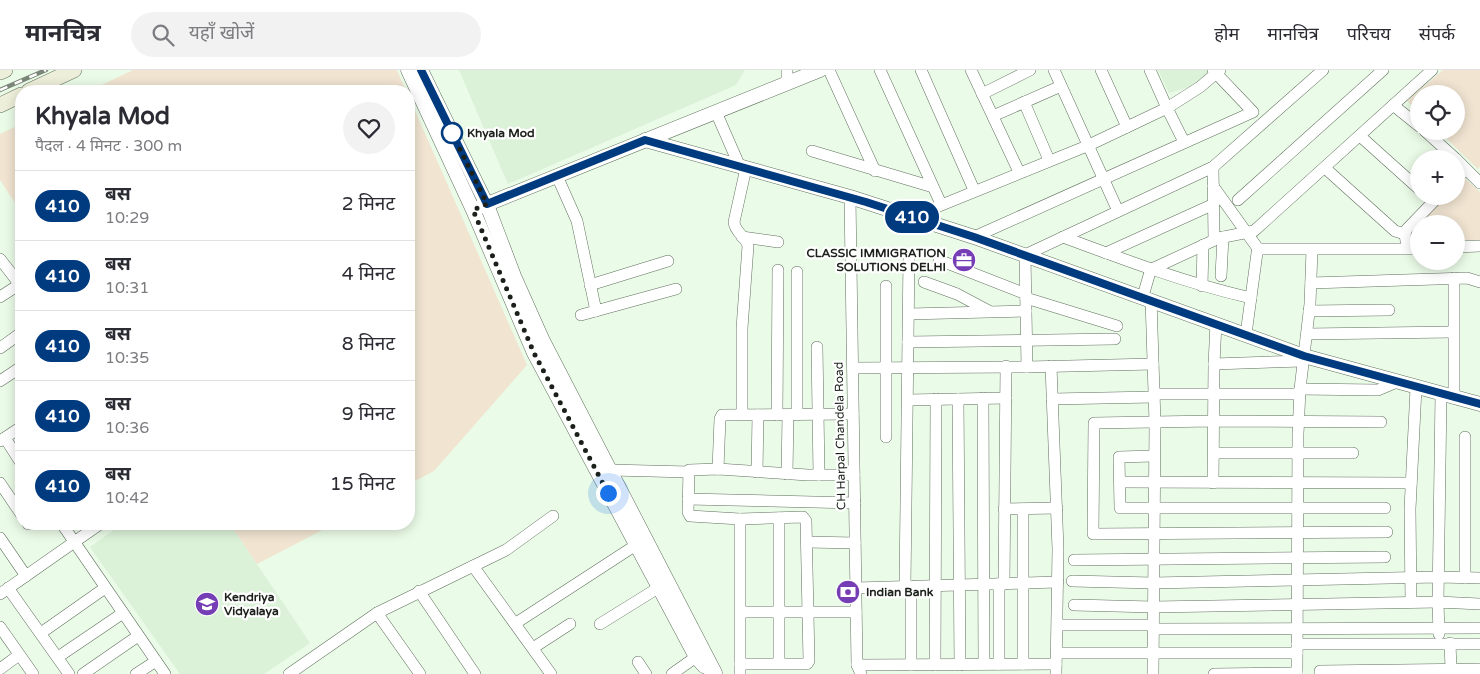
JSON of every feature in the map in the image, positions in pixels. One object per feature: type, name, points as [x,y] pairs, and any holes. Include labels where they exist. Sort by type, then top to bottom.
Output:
[{"type":"main road","points":[[0,72],[5,70]]},
{"type":"main road","points":[[42,85],[74,70]]},
{"type":"main road","points":[[0,105],[15,98]]},
{"type":"street","points":[[408,70],[415,85]]},
{"type":"street","points":[[421,70],[487,204],[514,276],[543,341],[611,470],[701,654]]},
{"type":"street","points":[[473,210],[716,112],[787,76],[820,70]]},
{"type":"street","points":[[829,70],[875,171]]},
{"type":"street","points":[[880,70],[941,204]]},
{"type":"street","points":[[921,70],[974,190]]},
{"type":"street","points":[[971,70],[1018,172]]},
{"type":"street","points":[[982,94],[1017,73],[1030,70]]},
{"type":"street","points":[[1054,70],[1087,146],[1118,210]]},
{"type":"street","points":[[1101,70],[1127,127]]},
{"type":"street","points":[[1150,70],[1184,142]]},
{"type":"street","points":[[1026,255],[1118,210],[1213,167],[1323,70]]},
{"type":"street","points":[[1238,200],[1384,70]]},
{"type":"street","points":[[1151,270],[1213,240],[1249,233],[1325,168],[1432,70]]},
{"type":"street","points":[[912,217],[1018,172],[1087,146],[1167,108],[1216,71],[1253,112],[974,237]]},
{"type":"street","points":[[415,85],[473,210],[534,353],[658,588],[714,672]]},
{"type":"street","points":[[993,116],[1061,86]]},
{"type":"street","points":[[1024,102],[1049,160]]},
{"type":"street","points":[[1393,105],[1410,119]]},
{"type":"street","points":[[716,112],[743,167],[734,222],[735,230],[748,246],[742,328],[742,414]]},
{"type":"street","points":[[1360,136],[1410,181]]},
{"type":"street","points":[[645,140],[850,198],[974,237],[1216,323],[1304,358],[1480,404]]},
{"type":"street","points":[[1435,140],[1446,150]]},
{"type":"street","points":[[812,151],[933,187]]},
{"type":"street","points":[[1202,286],[1213,240],[1213,167]]},
{"type":"street","points":[[1325,168],[1395,231],[1405,234]]},
{"type":"street","points":[[1466,169],[1480,182]]},
{"type":"street","points":[[557,176],[577,221],[596,311]]},
{"type":"street","points":[[1213,186],[1249,233],[1259,250],[1246,334]]},
{"type":"street","name":"CH Harpal Chandela Road","points":[[850,198],[856,612],[859,669]]},
{"type":"street","points":[[1106,253],[1214,204]]},
{"type":"street","points":[[1410,244],[1405,240],[1405,234],[1428,205]]},
{"type":"street","points":[[742,237],[778,242]]},
{"type":"street","points":[[1063,237],[1151,270],[1202,286],[1251,298]]},
{"type":"street","points":[[1213,240],[1220,276]]},
{"type":"street","points":[[1465,247],[1480,246]]},
{"type":"street","points":[[1259,250],[1410,249]]},
{"type":"street","points":[[1214,674],[1297,674],[1298,420],[1309,311],[1312,250]]},
{"type":"street","points":[[909,255],[908,586],[911,665]]},
{"type":"street","points":[[1026,255],[1027,367]]},
{"type":"street","points":[[0,260],[15,277]]},
{"type":"street","points":[[939,260],[1026,296],[1116,326]]},
{"type":"street","points":[[590,285],[668,261]]},
{"type":"street","points":[[778,270],[787,415],[787,474]]},
{"type":"street","points":[[1151,270],[1147,298],[1153,364],[1155,423],[1153,674]]},
{"type":"street","points":[[787,415],[797,272]]},
{"type":"street","points":[[1311,283],[1454,278],[1467,278],[1480,282]]},
{"type":"street","points":[[1446,671],[1444,643],[1438,628],[1438,577],[1447,396],[1453,332],[1454,278]]},
{"type":"street","points":[[924,282],[957,294],[991,312]]},
{"type":"street","points":[[0,297],[15,284]]},
{"type":"street","points":[[886,286],[886,437]]},
{"type":"street","points":[[581,315],[676,289]]},
{"type":"street","points":[[1309,311],[1389,310]]},
{"type":"street","points":[[909,314],[1026,311]]},
{"type":"street","points":[[1213,483],[1213,394],[1216,323]]},
{"type":"street","points":[[1307,334],[1453,332]]},
{"type":"street","points":[[0,348],[15,337]]},
{"type":"street","points":[[908,342],[1115,340]]},
{"type":"street","points":[[817,347],[819,475]]},
{"type":"street","points":[[1214,364],[1304,358]]},
{"type":"street","points":[[853,368],[887,366],[1027,367],[1153,364]]},
{"type":"street","points":[[1001,668],[1006,366]]},
{"type":"street","points":[[1051,366],[1057,508],[1058,625],[1056,664]]},
{"type":"street","points":[[0,382],[15,371]]},
{"type":"street","points":[[1052,399],[1378,390],[1397,382]]},
{"type":"street","points":[[1411,602],[1411,483],[1416,388]]},
{"type":"street","points":[[958,398],[960,665]]},
{"type":"street","points":[[983,398],[984,664]]},
{"type":"street","points":[[908,400],[1006,398]]},
{"type":"street","points":[[935,665],[936,399]]},
{"type":"street","points":[[718,469],[720,416],[742,414],[853,414]]},
{"type":"street","points":[[757,472],[758,414]]},
{"type":"street","points":[[1381,422],[1298,420],[1094,423],[1093,534],[1387,532]]},
{"type":"street","points":[[15,431],[2,440],[15,456]]},
{"type":"street","points":[[1465,436],[1465,578]]},
{"type":"street","points":[[1214,453],[1353,453]]},
{"type":"street","points":[[1154,456],[1119,457],[1120,508],[1298,510],[1385,508]]},
{"type":"street","points":[[611,470],[688,472],[692,468],[787,474],[854,475]]},
{"type":"street","points":[[688,472],[688,512],[692,517],[805,519],[810,661],[807,664],[778,663],[740,669],[740,519]]},
{"type":"street","points":[[1120,482],[1154,484],[1411,483]]},
{"type":"street","points":[[0,483],[15,505]]},
{"type":"street","points":[[688,499],[855,503]]},
{"type":"street","points":[[1004,509],[1057,508]]},
{"type":"street","points":[[1023,509],[1023,664]]},
{"type":"street","points":[[289,674],[377,613],[506,550],[553,516]]},
{"type":"street","points":[[778,663],[779,518]]},
{"type":"street","points":[[66,530],[165,674]]},
{"type":"street","points":[[69,674],[41,634],[3,590],[91,530]]},
{"type":"street","points":[[0,538],[26,576]]},
{"type":"street","points":[[807,542],[855,543]]},
{"type":"street","points":[[516,623],[636,545]]},
{"type":"street","points":[[1074,560],[1385,557]]},
{"type":"street","points":[[473,566],[551,674]]},
{"type":"street","points":[[1072,581],[1153,583],[1438,577],[1480,578]]},
{"type":"street","points":[[856,588],[1058,582]]},
{"type":"street","points":[[41,634],[105,588]]},
{"type":"street","points":[[600,624],[658,588]]},
{"type":"street","points":[[420,592],[475,674]]},
{"type":"street","points":[[1074,605],[1153,607],[1411,602],[1480,604]]},
{"type":"street","points":[[741,612],[856,612]]},
{"type":"street","points":[[58,657],[123,613]]},
{"type":"street","points":[[377,613],[420,674]]},
{"type":"street","points":[[533,648],[570,624]]},
{"type":"street","points":[[1058,625],[1480,628]]},
{"type":"street","points":[[2,633],[33,674]]},
{"type":"street","points":[[83,674],[138,636]]},
{"type":"street","points":[[859,669],[895,669],[911,665],[984,664],[1001,668],[1023,664],[1056,664],[1153,653],[1444,643],[1480,644]]},
{"type":"street","points":[[672,674],[701,654]]},
{"type":"street","points":[[0,669],[19,655]]},
{"type":"street","points":[[136,674],[156,660]]},
{"type":"street","points":[[638,662],[646,674]]},
{"type":"street","points":[[1320,674],[1320,671],[1421,672],[1480,669]]},
{"type":"shaded area","points":[[133,70],[397,70],[403,85],[102,85]]},
{"type":"shaded area","points":[[459,70],[745,70],[736,85],[508,184]]},
{"type":"shaded area","points":[[1158,70],[1213,70],[1199,84],[1169,93]]},
{"type":"shaded area","points":[[1443,70],[1480,70],[1480,166],[1478,169],[1465,156],[1465,150],[1458,150],[1448,140],[1465,140],[1465,85],[1426,85]]},
{"type":"shaded area","points":[[415,111],[527,365],[434,471],[415,481]]},
{"type":"shaded area","points":[[15,127],[15,203],[0,180],[0,134]]},
{"type":"shaded area","points":[[1465,179],[1480,192],[1480,240],[1465,240],[1465,215],[1421,215],[1431,205],[1465,205]]},
{"type":"shaded area","name":"Kendriya Vidyalaya","points":[[114,530],[234,530],[310,643],[264,674],[180,674],[90,547]]},
{"type":"shaded area","points":[[234,530],[322,530],[257,564]]},
{"type":"railway","points":[[0,90],[46,70]]},
{"type":"bus line","name":"410","points":[[421,70],[487,204],[645,140],[866,202],[974,237],[1151,299],[1304,356],[1441,395],[1480,404]]},
{"type":"place","name":"Khyala Mod","points":[[452,133]]},
{"type":"place","name":"CLASSIC IMMIGRATION SOLUTIONS DELHI","points":[[964,260]]},
{"type":"place","name":"Indian Bank","points":[[848,592]]},
{"type":"place","name":"Kendriya Vidyalaya","points":[[207,604]]},
{"type":"route","points":[[452,133],[487,204],[473,210],[502,281],[534,353],[608,493]]}]
